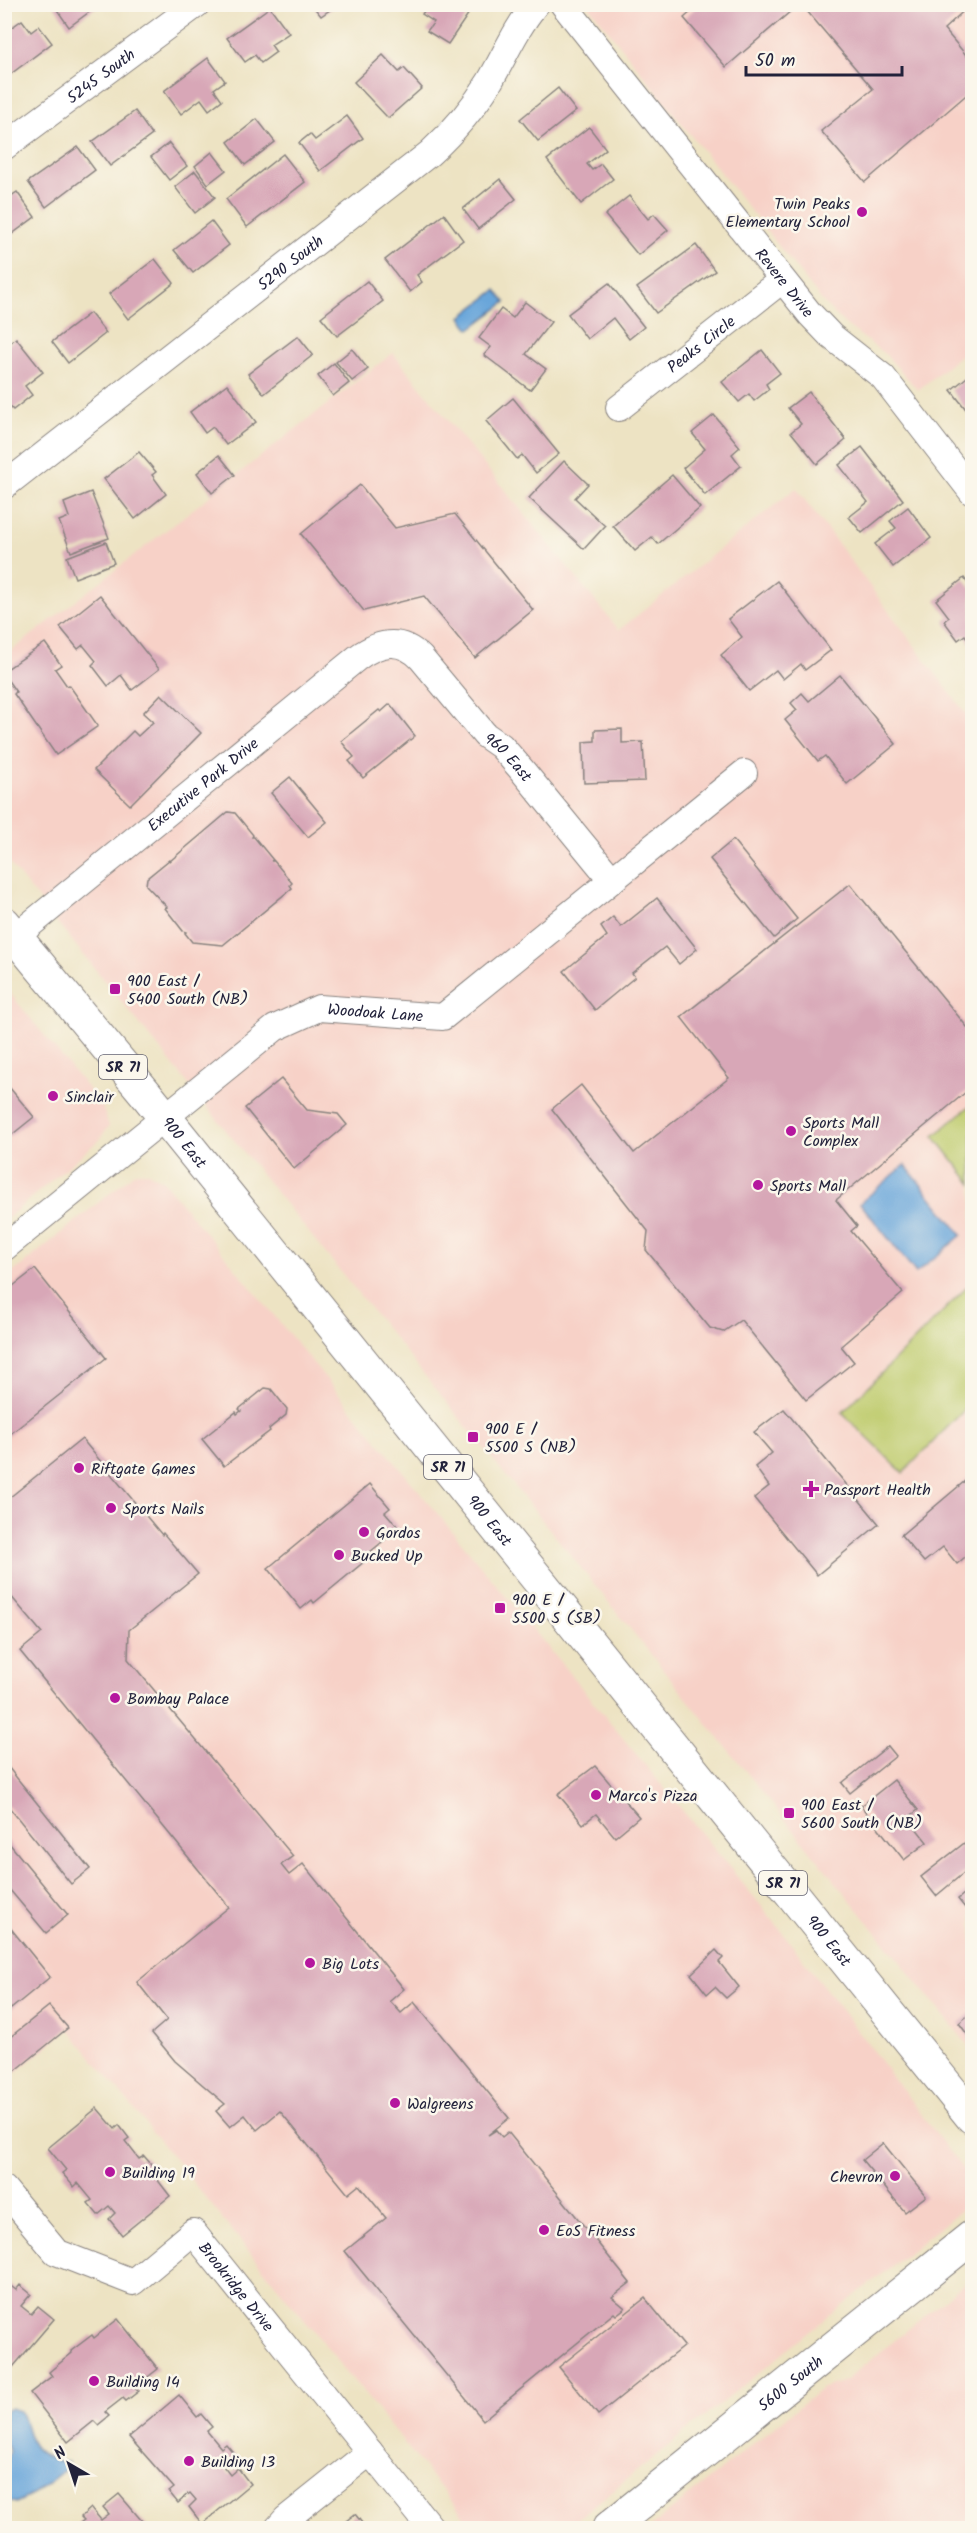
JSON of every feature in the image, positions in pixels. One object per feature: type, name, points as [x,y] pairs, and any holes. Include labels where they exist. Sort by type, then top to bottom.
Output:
[{"type":"main road","name":"900 East","points":[[10,930],[164,1117],[972,2117]]},
{"type":"main road","name":"5600 South","points":[[609,2529],[972,2237]]},
{"type":"street","name":"5245 South","points":[[4,147],[197,4]]},
{"type":"street","name":"5290 South","points":[[4,486],[430,153],[461,123],[474,106],[520,24],[536,4]]},
{"type":"street","name":"Revere Drive","points":[[563,4],[782,280],[820,325],[883,377],[972,492]]},
{"type":"street","name":"Peaks Circle","points":[[619,408],[782,280]]},
{"type":"street","name":"960 East","points":[[395,644],[410,649],[421,658],[485,735],[501,746],[521,769],[612,880]]},
{"type":"street","name":"Executive Park Drive","points":[[10,930],[367,651],[381,645],[395,644]]},
{"type":"street","name":"Woodoak Lane","points":[[4,1248],[275,1028],[320,1008],[443,1017],[744,773]]},
{"type":"street","name":"Brookridge Drive","points":[[4,2189],[56,2252],[133,2282],[193,2232],[431,2529]]},
{"type":"street","points":[[278,2529],[286,2519],[370,2452]]},
{"type":"shaded area","name":"Twin Peaks Elementary School","points":[[588,5],[972,5],[972,346],[918,390],[886,355],[845,324],[823,302]]},
{"type":"shaded area","points":[[393,353],[619,630],[796,488],[972,722],[972,2050],[5,858],[5,656]]},
{"type":"shaded area","points":[[4,986],[102,1106],[109,1126],[98,1141],[5,1220]]},
{"type":"shaded area","points":[[136,1172],[148,1172],[163,1181],[773,1920],[972,2181],[972,2199],[959,2212],[566,2528],[473,2528],[69,2029],[5,2081],[5,1279]]},
{"type":"shaded area","points":[[972,2277],[972,2528],[649,2528],[822,2388],[845,2381]]},
{"type":"green space","points":[[972,1104],[972,1184],[934,1136]]},
{"type":"green space","points":[[972,1282],[972,1402],[903,1473],[842,1413]]},
{"type":"water","points":[[496,290],[506,302],[470,329],[461,317]]},
{"type":"water","points":[[905,1165],[962,1235],[916,1273],[860,1203]]},
{"type":"water","points":[[11,2408],[20,2411],[36,2449],[54,2460],[68,2462],[69,2470],[63,2471],[34,2494],[16,2503],[4,2500],[9,2450],[5,2445],[5,2411]]},
{"type":"building","points":[[53,4],[100,4],[69,27]]},
{"type":"building","points":[[429,4],[475,4],[448,44],[427,31],[434,22],[422,14]]},
{"type":"building","points":[[700,4],[799,4],[726,67],[684,18]]},
{"type":"building","points":[[801,4],[971,4],[944,29],[972,62],[972,90],[865,182],[821,131],[873,89]]},
{"type":"building","points":[[312,5],[337,5],[321,16]]},
{"type":"building","points":[[270,7],[289,33],[271,45],[276,52],[261,63],[255,55],[245,62],[227,38]]},
{"type":"building","points":[[22,20],[31,32],[39,26],[52,43],[4,79],[4,33]]},
{"type":"building","points":[[383,55],[399,72],[404,68],[422,88],[388,118],[354,82]]},
{"type":"building","points":[[208,58],[225,81],[214,89],[222,100],[209,110],[201,99],[181,114],[164,91]]},
{"type":"building","points":[[558,88],[576,111],[538,141],[520,119]]},
{"type":"building","points":[[135,111],[152,135],[110,166],[92,142]]},
{"type":"building","points":[[347,116],[363,138],[320,171],[299,143],[310,134],[315,140]]},
{"type":"building","points":[[257,119],[275,142],[245,165],[228,142]]},
{"type":"building","points":[[589,127],[606,149],[587,164],[592,170],[601,164],[613,179],[581,204],[547,160]]},
{"type":"building","points":[[169,143],[187,166],[169,180],[151,157]]},
{"type":"building","points":[[78,147],[95,170],[46,207],[28,182]]},
{"type":"building","points":[[212,152],[226,170],[208,184],[195,166]]},
{"type":"building","points":[[283,154],[305,182],[247,227],[226,199]]},
{"type":"building","points":[[195,171],[215,197],[195,213],[175,187]]},
{"type":"building","points":[[500,179],[516,199],[478,229],[463,209]]},
{"type":"building","points":[[17,192],[35,217],[4,240],[4,201]]},
{"type":"building","points":[[629,196],[648,219],[654,214],[668,230],[638,255],[605,215]]},
{"type":"building","points":[[444,214],[463,240],[417,275],[422,282],[410,292],[385,260]]},
{"type":"building","points":[[211,221],[229,245],[193,273],[174,250]]},
{"type":"building","points":[[696,245],[715,271],[656,313],[637,288]]},
{"type":"building","points":[[155,259],[174,283],[128,319],[109,294]]},
{"type":"building","points":[[367,281],[383,301],[337,336],[321,317]]},
{"type":"building","points":[[609,283],[644,327],[629,339],[613,318],[587,339],[568,314]]},
{"type":"building","points":[[525,302],[551,322],[526,354],[546,369],[530,390],[484,355],[491,347],[479,338],[501,309],[513,318]]},
{"type":"building","points":[[90,313],[106,333],[68,363],[52,342]]},
{"type":"building","points":[[298,336],[313,355],[264,394],[248,374]]},
{"type":"building","points":[[16,338],[43,372],[25,386],[32,395],[13,410],[4,400],[4,348]]},
{"type":"building","points":[[352,349],[368,369],[352,381],[336,362]]},
{"type":"building","points":[[762,350],[780,373],[766,384],[769,389],[754,401],[749,394],[739,402],[722,382]]},
{"type":"building","points":[[334,363],[349,383],[333,396],[318,376]]},
{"type":"building","points":[[972,373],[972,417],[951,390]]},
{"type":"building","points":[[227,384],[256,422],[226,445],[213,427],[205,433],[190,412]]},
{"type":"building","points":[[809,392],[846,440],[817,464],[791,432],[801,424],[788,408]]},
{"type":"building","points":[[513,398],[559,454],[536,473],[522,455],[517,459],[486,421]]},
{"type":"building","points":[[714,415],[740,447],[732,454],[741,466],[705,495],[683,468],[705,449],[692,433]]},
{"type":"building","points":[[862,447],[903,500],[862,533],[849,517],[868,502],[839,465]]},
{"type":"building","points":[[139,452],[156,472],[152,475],[166,494],[135,519],[104,479]]},
{"type":"building","points":[[219,455],[235,475],[212,493],[197,473]]},
{"type":"building","points":[[564,461],[588,484],[575,498],[605,526],[584,549],[529,498]]},
{"type":"building","points":[[672,475],[700,508],[658,544],[652,537],[635,551],[613,526]]},
{"type":"building","points":[[360,485],[395,528],[455,514],[533,610],[475,658],[424,596],[364,611],[301,534]]},
{"type":"building","points":[[91,492],[109,538],[71,552],[59,521],[69,517],[64,503]]},
{"type":"building","points":[[908,507],[931,538],[893,567],[875,544],[896,528],[890,521]]},
{"type":"building","points":[[106,542],[114,563],[75,578],[67,557]]},
{"type":"building","points":[[964,578],[972,589],[972,645],[965,635],[958,640],[944,621],[949,617],[936,600]]},
{"type":"building","points":[[777,581],[831,650],[805,670],[801,664],[783,679],[776,670],[749,691],[721,655],[742,637],[728,619]]},
{"type":"building","points":[[100,595],[159,669],[132,690],[121,675],[108,686],[92,665],[96,661],[83,645],[78,649],[60,627]]},
{"type":"building","points":[[45,643],[61,665],[55,669],[98,726],[56,755],[14,694],[16,692],[4,675],[4,671]]},
{"type":"building","points":[[840,675],[896,744],[847,784],[825,756],[818,761],[785,720],[797,710],[791,703],[802,693],[809,701]]},
{"type":"building","points":[[161,694],[201,733],[130,805],[94,770],[133,731],[138,736],[153,722],[143,713]]},
{"type":"building","points":[[390,704],[415,736],[363,778],[349,761],[354,757],[341,741],[379,710],[381,712]]},
{"type":"building","points":[[622,729],[622,743],[643,742],[645,781],[584,783],[583,742],[595,741],[595,730]]},
{"type":"building","points":[[290,777],[327,822],[308,837],[271,793]]},
{"type":"building","points":[[228,812],[235,813],[253,835],[252,837],[273,860],[271,861],[274,861],[292,883],[290,885],[292,888],[223,945],[192,942],[165,908],[167,907],[146,885],[147,878]]},
{"type":"building","points":[[733,840],[797,919],[774,938],[710,859]]},
{"type":"building","name":"Sports Mall Complex","points":[[850,884],[972,1033],[972,1087],[836,1200],[857,1226],[851,1231],[903,1293],[841,1346],[854,1362],[806,1400],[741,1320],[723,1332],[710,1328],[646,1250],[648,1231],[552,1109],[581,1085],[634,1153],[729,1078],[681,1017]]},
{"type":"building","points":[[657,898],[697,949],[679,964],[665,947],[632,973],[635,977],[595,1010],[564,971],[607,936],[601,927],[613,917],[621,927]]},
{"type":"building","points":[[281,1079],[307,1110],[338,1114],[347,1125],[294,1169],[245,1108]]},
{"type":"building","points":[[4,1081],[34,1117],[9,1137],[4,1131]]},
{"type":"building","points":[[35,1269],[106,1358],[4,1439],[4,1293]]},
{"type":"building","points":[[265,1388],[271,1389],[287,1409],[286,1415],[269,1429],[270,1431],[224,1466],[202,1439],[236,1412],[237,1414],[241,1411],[239,1409]]},
{"type":"building","points":[[784,1409],[879,1524],[817,1575],[754,1498],[769,1486],[755,1467],[772,1453],[754,1432]]},
{"type":"building","points":[[82,1439],[162,1535],[163,1533],[198,1574],[129,1630],[128,1659],[293,1856],[281,1865],[289,1875],[303,1864],[404,1989],[390,2001],[401,2013],[414,2002],[509,2118],[488,2135],[496,2130],[502,2137],[508,2132],[630,2283],[612,2297],[625,2308],[616,2315],[614,2313],[483,2420],[345,2251],[386,2218],[359,2185],[348,2194],[280,2111],[257,2130],[245,2115],[230,2127],[216,2111],[225,2104],[175,2061],[152,2033],[167,2020],[137,1982],[229,1907],[20,1651],[42,1633],[4,1588],[4,1502]]},
{"type":"building","points":[[972,1475],[972,1551],[957,1564],[943,1547],[924,1562],[901,1535]]},
{"type":"building","points":[[370,1484],[390,1508],[385,1512],[399,1528],[369,1553],[371,1556],[314,1603],[312,1600],[301,1609],[268,1568]]},
{"type":"building","points":[[888,1746],[896,1756],[850,1793],[842,1783]]},
{"type":"building","points":[[595,1766],[639,1817],[615,1837],[596,1814],[583,1824],[558,1794]]},
{"type":"building","points":[[8,1767],[90,1869],[71,1884],[4,1801],[4,1770]]},
{"type":"building","points":[[894,1780],[918,1810],[908,1818],[927,1842],[904,1860],[861,1806]]},
{"type":"building","points":[[4,1837],[68,1915],[46,1933],[4,1883]]},
{"type":"building","points":[[972,1837],[972,1866],[936,1896],[921,1877]]},
{"type":"building","points":[[972,1887],[972,1902],[965,1908],[958,1899]]},
{"type":"building","points":[[4,1920],[50,1977],[11,2009],[4,2000]]},
{"type":"building","points":[[716,1950],[723,1958],[719,1962],[739,1987],[726,1998],[715,1987],[707,1994],[691,1974]]},
{"type":"building","points":[[49,2006],[68,2028],[4,2080],[4,2042]]},
{"type":"building","points":[[972,2012],[972,2041],[959,2023]]},
{"type":"building","name":"Building 19","points":[[97,2108],[115,2129],[119,2125],[129,2138],[125,2141],[139,2159],[144,2156],[157,2171],[153,2174],[170,2196],[122,2235],[109,2219],[115,2213],[109,2206],[98,2215],[88,2203],[92,2200],[78,2183],[74,2187],[62,2173],[66,2170],[48,2148]]},
{"type":"building","points":[[883,2143],[926,2196],[905,2212],[862,2160]]},
{"type":"building","points":[[4,2281],[16,2290],[20,2285],[31,2294],[21,2306],[31,2314],[38,2306],[54,2319],[13,2367],[4,2360]]},
{"type":"building","points":[[645,2298],[684,2346],[598,2415],[559,2367]]},
{"type":"building","name":"Building 14","points":[[118,2319],[158,2369],[135,2387],[139,2391],[126,2401],[123,2398],[105,2412],[109,2416],[98,2425],[94,2421],[68,2442],[30,2393],[52,2376],[49,2372],[72,2353],[71,2351],[92,2335],[94,2338]]},
{"type":"building","name":"Building 13","points":[[179,2395],[197,2417],[201,2414],[212,2427],[207,2431],[221,2448],[226,2444],[236,2456],[223,2466],[230,2475],[238,2468],[250,2484],[202,2524],[189,2507],[196,2500],[190,2493],[178,2503],[169,2492],[174,2488],[129,2437]]},
{"type":"building","points":[[119,2494],[148,2528],[73,2528],[84,2520],[81,2517],[91,2508],[101,2520],[109,2514],[103,2507]]},
{"type":"building","points":[[355,2514],[366,2528],[337,2528]]},
{"type":"place","name":"Twin Peaks Elementary School","points":[[862,212]]},
{"type":"place","name":"900 East / 5400 South (NB)","points":[[115,989]]},
{"type":"place","name":"Sinclair","points":[[53,1096]]},
{"type":"place","name":"Sports Mall Complex","points":[[791,1131]]},
{"type":"place","name":"Sports Mall","points":[[758,1185]]},
{"type":"place","name":"900 E / 5500 S (NB)","points":[[473,1437]]},
{"type":"place","name":"Riftgate Games","points":[[79,1468]]},
{"type":"place","name":"Passport Health","points":[[811,1489]]},
{"type":"place","name":"Sports Nails","points":[[111,1508]]},
{"type":"place","name":"Gordos","points":[[364,1532]]},
{"type":"place","name":"Bucked Up","points":[[339,1555]]},
{"type":"place","name":"900 E / 5500 S (SB)","points":[[500,1608]]},
{"type":"place","name":"Bombay Palace","points":[[115,1698]]},
{"type":"place","name":"Marco's Pizza","points":[[596,1795]]},
{"type":"place","name":"900 East / 5600 South (NB)","points":[[789,1813]]},
{"type":"place","name":"Big Lots","points":[[310,1963]]},
{"type":"place","name":"Walgreens","points":[[395,2103]]},
{"type":"place","name":"Building 19","points":[[110,2172]]},
{"type":"place","name":"Chevron","points":[[895,2176]]},
{"type":"place","name":"EoS Fitness","points":[[544,2230]]},
{"type":"place","name":"Building 14","points":[[94,2381]]},
{"type":"place","name":"Building 13","points":[[189,2461]]}]
